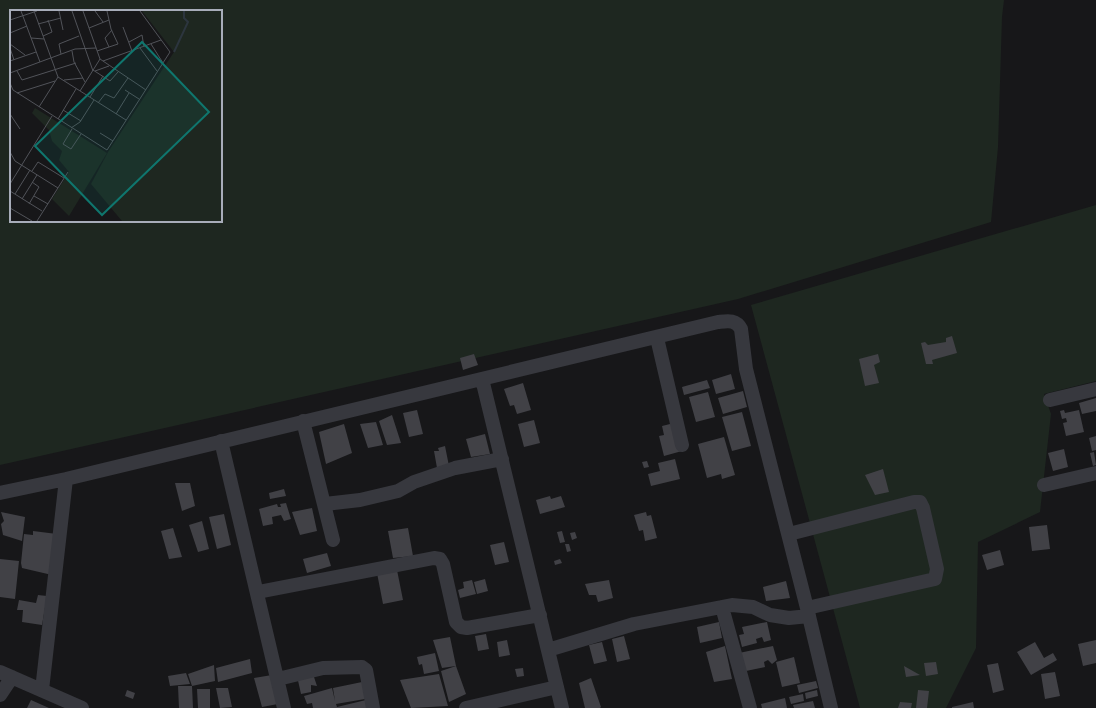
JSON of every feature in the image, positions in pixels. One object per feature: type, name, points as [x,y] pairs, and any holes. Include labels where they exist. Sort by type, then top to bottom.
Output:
[{"type":"street","points":[[0,492],[66,478],[657,338],[718,322],[730,321],[738,324],[741,329],[746,369],[789,534],[831,708]]},
{"type":"street","points":[[657,338],[682,445]]},
{"type":"street","points":[[482,379],[562,708]]},
{"type":"street","points":[[1050,400],[1096,389]]},
{"type":"street","points":[[303,421],[333,540]]},
{"type":"street","points":[[222,441],[284,708]]},
{"type":"street","points":[[325,504],[360,500],[398,491],[414,482],[455,468],[502,459]]},
{"type":"street","points":[[1044,485],[1096,473]]},
{"type":"street","points":[[42,690],[66,478]]},
{"type":"street","points":[[548,650],[634,624],[722,607],[753,607],[770,615],[789,618],[935,579],[938,569],[921,503],[914,502],[789,534]]},
{"type":"street","points":[[258,592],[434,558],[440,559],[443,564],[456,622],[461,627],[467,628],[540,615]]},
{"type":"street","points":[[722,607],[750,708]]},
{"type":"street","points":[[278,679],[324,668],[362,667],[366,670],[373,708]]},
{"type":"street","points":[[0,695],[6,675],[82,708]]},
{"type":"street","points":[[466,708],[557,686]]},
{"type":"shaded area","points":[[0,0],[1004,0],[1002,17],[998,147],[991,222],[738,299],[0,465]]},
{"type":"shaded area","points":[[1096,205],[1096,381],[1044,394],[1051,414],[1040,512],[978,542],[976,648],[946,708],[860,708],[751,305]]},
{"type":"building","points":[[952,336],[957,353],[932,360],[933,364],[926,364],[921,343],[925,342],[928,345],[946,342],[946,338]]},
{"type":"building","points":[[474,354],[478,365],[463,370],[460,358]]},
{"type":"building","points":[[878,354],[880,362],[874,365],[879,383],[865,386],[859,359]]},
{"type":"building","points":[[731,374],[735,389],[716,394],[712,380]]},
{"type":"building","points":[[707,380],[710,388],[684,395],[682,387]]},
{"type":"building","points":[[523,383],[531,410],[517,414],[514,405],[510,406],[504,389]]},
{"type":"building","points":[[743,391],[747,407],[723,414],[718,398]]},
{"type":"building","points":[[708,392],[715,417],[696,422],[689,397]]},
{"type":"building","points":[[1096,398],[1096,411],[1082,414],[1079,403]]},
{"type":"building","points":[[417,410],[423,434],[409,437],[403,413]]},
{"type":"building","points":[[1064,410],[1065,413],[1079,410],[1084,432],[1066,436],[1063,423],[1067,422],[1066,418],[1062,419],[1060,411]]},
{"type":"building","points":[[742,412],[751,446],[732,451],[722,417]]},
{"type":"building","points":[[392,415],[401,443],[387,445],[379,421]]},
{"type":"building","points":[[534,420],[540,443],[524,447],[518,424]]},
{"type":"building","points":[[376,422],[383,445],[368,448],[360,424]]},
{"type":"building","points":[[674,423],[682,451],[664,456],[659,436],[664,435],[662,426]]},
{"type":"building","points":[[344,424],[352,453],[326,464],[319,432]]},
{"type":"building","points":[[485,434],[490,454],[471,457],[466,439]]},
{"type":"building","points":[[1096,436],[1096,450],[1092,451],[1089,438]]},
{"type":"building","points":[[724,437],[735,475],[722,479],[721,474],[707,478],[698,444]]},
{"type":"building","points":[[445,446],[449,466],[437,468],[434,451],[439,451],[438,448]]},
{"type":"building","points":[[1064,449],[1068,467],[1053,471],[1048,453]]},
{"type":"building","points":[[1094,452],[1096,465],[1093,466],[1090,453]]},
{"type":"building","points":[[675,459],[680,479],[651,486],[648,474],[660,471],[658,463]]},
{"type":"building","points":[[647,461],[649,467],[644,468],[642,462]]},
{"type":"building","points":[[883,469],[889,492],[875,495],[865,475]]},
{"type":"building","points":[[175,483],[190,483],[195,506],[182,511]]},
{"type":"building","points":[[284,489],[286,496],[270,499],[269,493]]},
{"type":"building","points":[[550,496],[551,499],[561,496],[565,507],[540,514],[536,500]]},
{"type":"building","points":[[286,503],[291,519],[284,521],[281,515],[272,517],[273,524],[263,526],[259,509],[277,504],[278,507],[281,507],[280,504]]},
{"type":"building","points":[[312,508],[317,531],[300,535],[292,512]]},
{"type":"building","points":[[1,512],[25,517],[22,541],[3,535],[1,524],[4,521]]},
{"type":"building","points":[[646,512],[647,516],[651,515],[657,538],[645,541],[643,530],[639,531],[634,515]]},
{"type":"building","points":[[224,514],[231,545],[217,549],[209,517]]},
{"type":"building","points":[[202,521],[209,549],[198,552],[189,525]]},
{"type":"building","points":[[1047,525],[1050,549],[1032,551],[1029,527]]},
{"type":"building","points":[[173,528],[182,557],[169,559],[161,531]]},
{"type":"building","points":[[408,528],[413,556],[393,558],[388,531]]},
{"type":"building","points":[[33,531],[57,534],[52,575],[22,568],[21,563],[24,534],[33,535]]},
{"type":"building","points":[[562,531],[565,542],[560,543],[557,532]]},
{"type":"building","points":[[575,532],[577,538],[572,540],[570,533]]},
{"type":"building","points":[[504,542],[509,562],[495,565],[490,545]]},
{"type":"building","points":[[565,544],[569,544],[571,551],[567,552]]},
{"type":"building","points":[[1000,550],[1004,565],[987,570],[982,555]]},
{"type":"building","points":[[327,553],[331,566],[307,573],[303,559]]},
{"type":"building","points":[[0,559],[19,561],[15,599],[0,597]]},
{"type":"building","points":[[560,559],[562,563],[555,565],[554,561]]},
{"type":"building","points":[[397,570],[403,600],[383,604],[377,573]]},
{"type":"building","points":[[485,579],[488,591],[477,594],[474,582]]},
{"type":"building","points":[[472,580],[476,594],[460,598],[458,590],[464,588],[463,582]]},
{"type":"building","points":[[609,580],[613,598],[598,602],[596,595],[589,595],[585,584]]},
{"type":"building","points":[[786,581],[790,598],[766,601],[763,587]]},
{"type":"building","points":[[38,595],[47,596],[42,625],[22,622],[23,610],[17,610],[19,600],[36,603]]},
{"type":"building","points":[[719,622],[722,638],[700,643],[697,627]]},
{"type":"building","points":[[767,622],[771,640],[764,642],[762,637],[756,639],[757,643],[742,647],[739,635],[744,634],[742,627]]},
{"type":"building","points":[[486,634],[489,649],[478,651],[475,636]]},
{"type":"building","points":[[624,636],[630,659],[617,662],[612,639]]},
{"type":"building","points":[[450,637],[456,666],[442,668],[433,640]]},
{"type":"building","points":[[507,640],[510,655],[499,657],[497,642]]},
{"type":"building","points":[[1096,640],[1096,663],[1083,666],[1078,644]]},
{"type":"building","points":[[602,642],[607,661],[594,664],[589,645]]},
{"type":"building","points":[[1035,642],[1044,658],[1053,653],[1057,660],[1031,675],[1017,652]]},
{"type":"building","points":[[725,646],[732,679],[714,682],[706,652]]},
{"type":"building","points":[[773,646],[777,660],[772,664],[768,660],[764,662],[765,667],[746,671],[739,653]]},
{"type":"building","points":[[435,653],[439,671],[424,674],[422,664],[419,665],[417,657]]},
{"type":"building","points":[[794,657],[800,683],[782,687],[776,662]]},
{"type":"building","points":[[250,659],[252,673],[218,682],[216,668]]},
{"type":"building","points":[[936,662],[938,674],[926,676],[924,663]]},
{"type":"building","points":[[998,663],[1004,690],[993,693],[987,665]]},
{"type":"building","points":[[214,665],[215,681],[192,686],[188,674]]},
{"type":"building","points":[[456,666],[466,694],[449,702],[441,671]]},
{"type":"building","points":[[904,666],[920,675],[906,677]]},
{"type":"building","points":[[523,668],[524,676],[517,677],[515,669]]},
{"type":"building","points":[[1055,672],[1060,696],[1045,699],[1041,674]]},
{"type":"building","points":[[186,673],[190,684],[170,686],[168,676]]},
{"type":"building","points":[[313,674],[317,686],[311,685],[311,692],[301,694],[297,676]]},
{"type":"building","points":[[439,674],[448,706],[411,708],[400,680]]},
{"type":"building","points":[[272,675],[278,704],[262,707],[254,678]]},
{"type":"building","points":[[591,678],[601,707],[600,708],[585,708],[579,683]]},
{"type":"building","points":[[816,681],[818,688],[799,693],[797,685]]},
{"type":"building","points":[[362,682],[365,699],[336,704],[337,707],[366,700],[368,708],[313,708],[312,703],[307,704],[304,696],[332,688],[335,701],[333,688]]},
{"type":"building","points":[[178,686],[192,686],[193,708],[179,708]]},
{"type":"building","points":[[216,688],[228,688],[232,707],[220,708]]},
{"type":"building","points":[[197,689],[210,689],[210,708],[198,708]]},
{"type":"building","points":[[127,690],[135,693],[133,699],[125,696]]},
{"type":"building","points":[[817,690],[818,696],[806,699],[805,693]]},
{"type":"building","points":[[918,690],[929,691],[927,708],[916,708]]},
{"type":"building","points":[[803,694],[804,701],[791,704],[789,697]]},
{"type":"building","points":[[785,698],[787,708],[762,708],[761,704]]},
{"type":"building","points":[[31,700],[49,708],[27,708]]},
{"type":"building","points":[[813,701],[815,708],[794,708],[793,705]]},
{"type":"building","points":[[900,702],[912,703],[911,708],[898,708]]},
{"type":"building","points":[[973,702],[974,708],[952,708],[952,707]]}]
